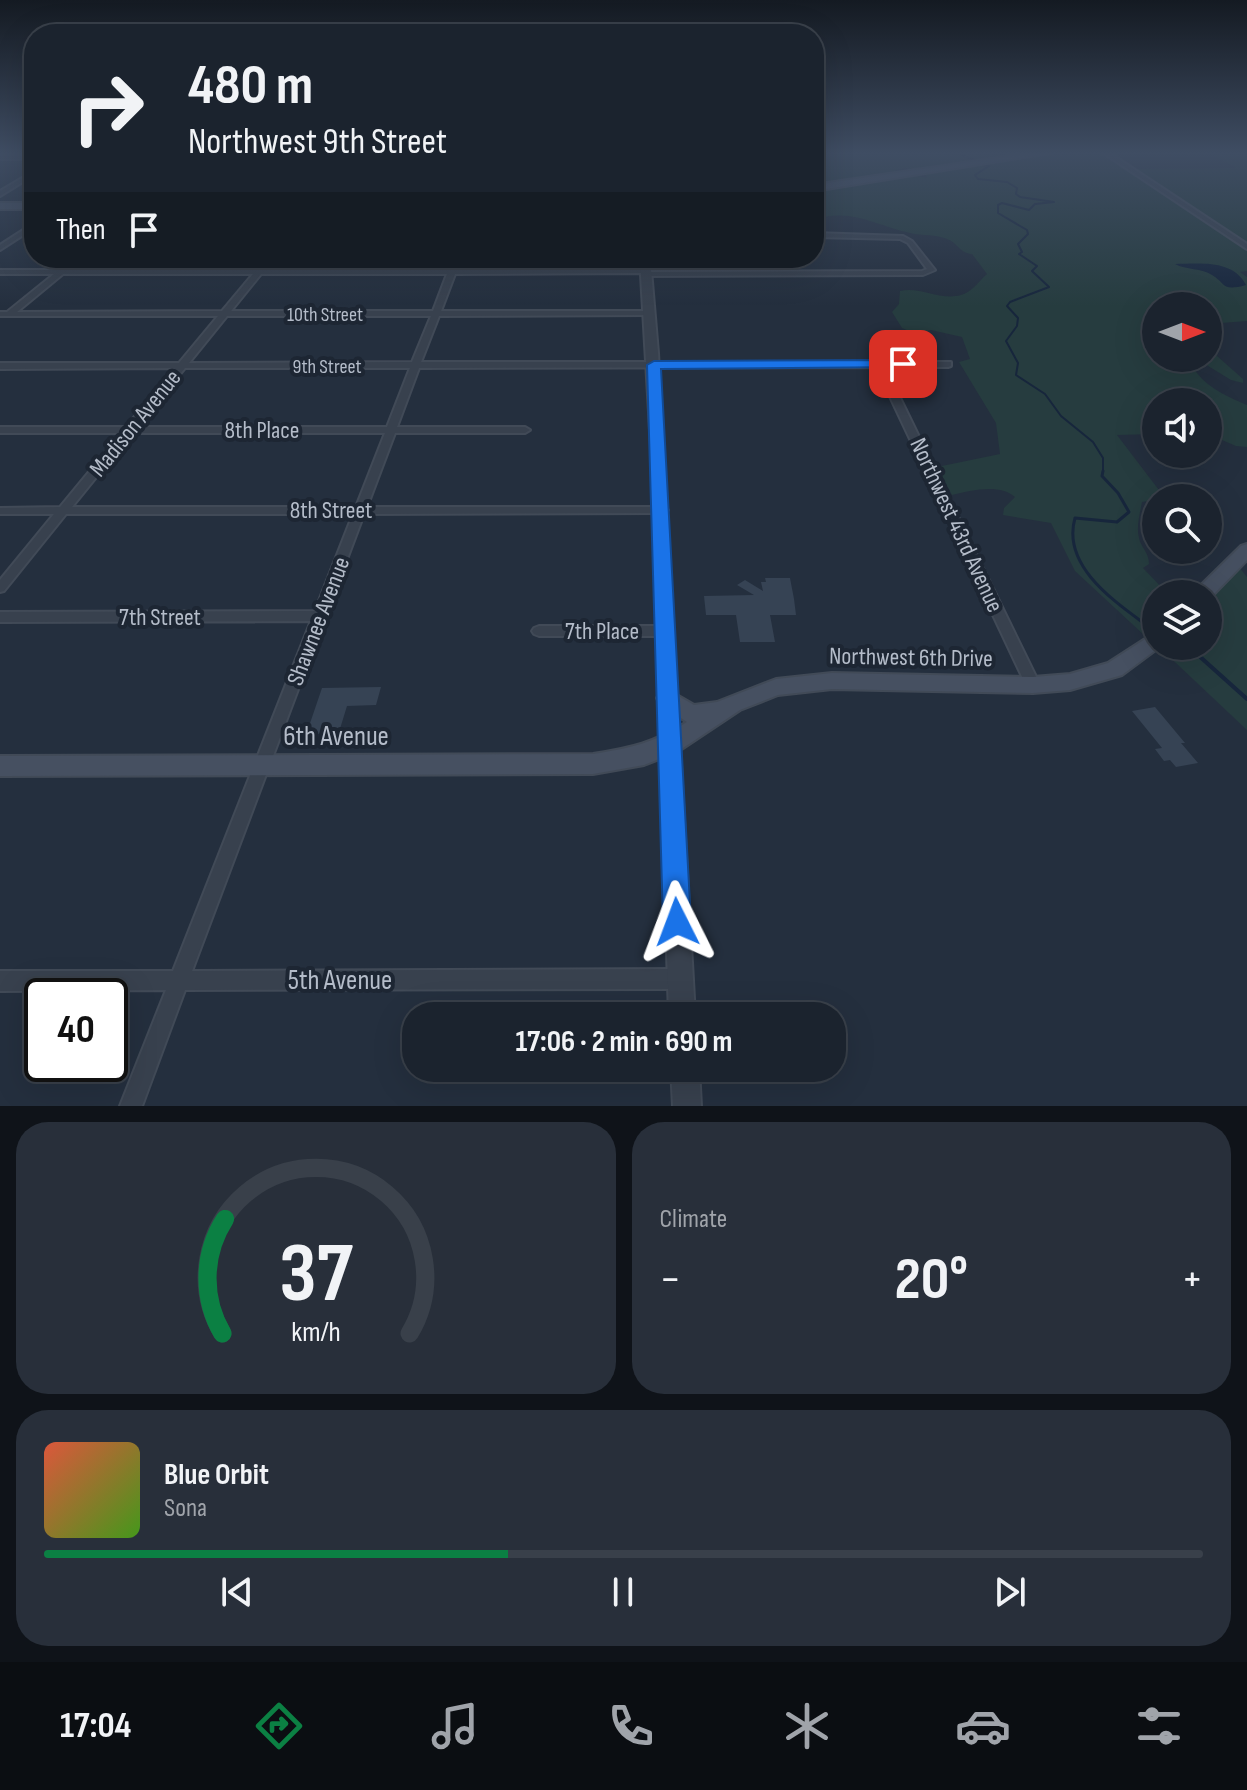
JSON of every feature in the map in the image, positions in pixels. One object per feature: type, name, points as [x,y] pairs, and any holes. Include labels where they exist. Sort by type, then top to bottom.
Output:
[{"type":"main road","points":[[0,206],[24,206]]},
{"type":"main road","points":[[1216,580],[1247,550]]},
{"type":"main road","name":"Northwest 6th Drive","points":[[669,745],[724,709],[761,691],[803,682],[1033,685],[1098,676],[1123,665],[1142,650]]},
{"type":"main road","points":[[668,698],[691,714],[724,709]]},
{"type":"main road","name":"6th Avenue","points":[[0,766],[593,764],[631,758],[669,745]]},
{"type":"street","points":[[1182,204],[1247,247]]},
{"type":"street","points":[[0,248],[24,232]]},
{"type":"street","points":[[692,268],[930,271],[910,242],[887,235],[824,235]]},
{"type":"street","points":[[0,321],[4,314],[66,268]]},
{"type":"street","name":"Madison Avenue","points":[[0,588],[262,268]]},
{"type":"street","points":[[0,272],[598,268]]},
{"type":"street","points":[[646,268],[662,510],[681,1002]]},
{"type":"street","name":"Shawnee Avenue","points":[[131,1106],[452,271]]},
{"type":"street","name":"10th Street","points":[[4,314],[650,313]]},
{"type":"street","name":"9th Street","points":[[0,366],[948,364]]},
{"type":"street","name":"Northwest 43rd Avenue","points":[[880,365],[1033,685]]},
{"type":"street","name":"8th Place","points":[[0,430],[525,430]]},
{"type":"street","name":"8th Street","points":[[0,511],[662,510]]},
{"type":"street","name":"7th Street","points":[[0,617],[320,616]]},
{"type":"street","name":"7th Place","points":[[539,631],[666,631]]},
{"type":"street","name":"5th Avenue","points":[[0,981],[680,979]]},
{"type":"street","points":[[686,1082],[687,1106]]},
{"type":"green space","points":[[824,204],[1180,204],[1247,249],[1247,271],[1240,272],[1247,277],[1247,321],[1222,323],[1222,292],[1142,292],[1142,372],[1196,372],[1214,388],[1142,388],[1142,434],[1117,435],[1154,484],[1142,484],[1138,529],[1142,564],[1149,564],[1143,568],[1155,580],[1142,580],[1142,633],[1075,571],[1051,523],[1003,515],[1004,508],[1015,497],[1001,490],[984,489],[952,495],[937,467],[1000,454],[996,423],[959,362],[970,359],[962,337],[931,330],[917,334],[902,328],[892,312],[899,304],[900,291],[961,295],[987,274],[972,254],[943,237],[910,233],[863,219],[824,218]]},
{"type":"green space","points":[[1186,204],[1247,204],[1247,244]]},
{"type":"green space","points":[[1222,360],[1243,379],[1243,383],[1218,372],[1222,372]]},
{"type":"green space","points":[[1222,393],[1247,405],[1247,447],[1222,440]]},
{"type":"green space","points":[[1238,566],[1247,577],[1247,730],[1173,660],[1222,660],[1222,585]]},
{"type":"water","points":[[1175,264],[1224,267],[1233,271],[1246,285],[1228,287],[1208,273]]},
{"type":"building","points":[[765,578],[790,578],[794,599],[796,615],[770,615],[775,642],[740,642],[736,615],[706,615],[704,596],[754,595],[737,585],[745,580],[763,591],[761,582],[766,582]]},
{"type":"building","points":[[381,687],[376,705],[347,706],[339,732],[306,735],[322,688]]},
{"type":"building","points":[[1155,707],[1198,763],[1176,767],[1170,760],[1164,761],[1155,749],[1162,748],[1132,711]]},
{"type":"waterway","points":[[1001,204],[998,213],[1027,230],[1028,234],[1018,244],[1022,252],[1019,254],[1037,266],[1032,271],[1049,287],[1010,302],[1007,306],[1018,318],[1017,326],[1006,341],[1018,363],[1016,375],[1045,394],[1061,416],[1093,442],[1103,458],[1103,471]]},
{"type":"waterway","points":[[1004,204],[1029,210],[1039,204]]},
{"type":"waterway","points":[[1103,471],[1102,476],[1118,493],[1129,512],[1117,522],[1075,518],[1073,536],[1076,552],[1095,582],[1142,622]]},
{"type":"waterway","points":[[1204,660],[1247,699]]},
{"type":"route","points":[[677,922],[654,365],[903,364]]}]
